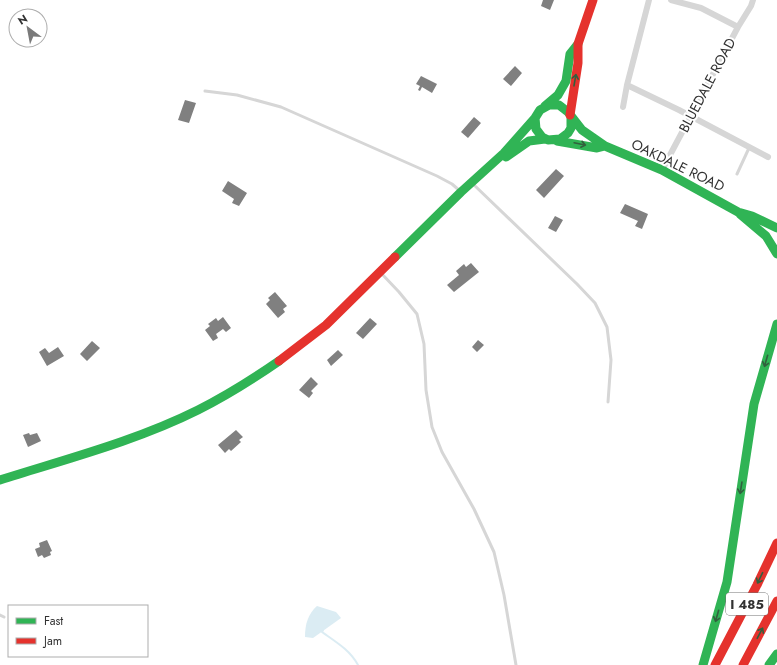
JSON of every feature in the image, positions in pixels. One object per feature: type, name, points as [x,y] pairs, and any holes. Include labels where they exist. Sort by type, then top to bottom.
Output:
[{"type":"main road","points":[[471,183],[522,146],[530,142],[560,140],[568,133],[570,128],[570,116],[578,63],[578,44],[593,0]]},
{"type":"main road","points":[[0,480],[138,436],[184,417],[233,391],[285,357],[311,337],[338,313],[461,192],[504,154],[543,107],[558,95],[566,81],[570,54],[578,44]]},
{"type":"main road","points":[[543,107],[554,104],[559,105],[564,108],[570,116]]},
{"type":"main road","name":"OAKDALE ROAD","points":[[570,116],[582,130],[605,146],[662,170],[738,212],[766,236],[777,254]]},
{"type":"main road","points":[[535,118],[538,134],[550,140]]},
{"type":"main road","name":"OAKDALE ROAD","points":[[550,140],[597,148],[605,146]]},
{"type":"main road","name":"OAKDALE ROAD","points":[[738,212],[752,216],[777,228]]},
{"type":"main road","points":[[703,665],[727,582],[754,404],[777,324]]},
{"type":"main road","name":"I 485","points":[[715,665],[744,611],[777,543]]},
{"type":"main road","name":"I 485","points":[[743,665],[777,601]]},
{"type":"main road","points":[[769,665],[777,654]]},
{"type":"street","points":[[623,107],[627,85],[649,0]]},
{"type":"street","points":[[671,0],[701,8],[738,27]]},
{"type":"street","name":"BLUEDALE ROAD","points":[[662,170],[738,27],[754,0]]},
{"type":"street","points":[[627,85],[691,116],[768,157]]},
{"type":"lane","points":[[205,91],[236,95],[281,107],[437,176],[452,184],[461,192]]},
{"type":"lane","points":[[737,174],[749,148]]},
{"type":"lane","points":[[471,183],[595,303],[608,327],[611,360],[608,402]]},
{"type":"lane","points":[[380,271],[417,314],[424,344],[426,390],[432,427],[442,452],[474,509],[494,552],[504,595],[516,665]]},
{"type":"lane","points":[[0,615],[4,617]]},
{"type":"shaded area","points":[[317,606],[336,612],[341,618],[313,638],[305,637],[311,612]]},
{"type":"building","points":[[543,0],[554,0],[550,10],[541,6]]},
{"type":"building","points":[[515,66],[522,73],[511,86],[503,79]]},
{"type":"building","points":[[421,76],[437,84],[432,93],[422,87],[420,91],[418,90],[420,86],[416,84]]},
{"type":"building","points":[[185,100],[196,103],[189,123],[178,120]]},
{"type":"building","points":[[474,117],[481,123],[468,138],[461,132]]},
{"type":"building","points":[[556,169],[564,176],[544,198],[536,190]]},
{"type":"building","points":[[228,181],[247,193],[239,206],[232,203],[234,199],[222,191]]},
{"type":"building","points":[[625,204],[648,214],[642,229],[635,226],[638,221],[620,213]]},
{"type":"building","points":[[555,216],[563,220],[556,232],[548,228]]},
{"type":"building","points":[[471,263],[479,272],[454,292],[447,285],[459,275],[456,271],[464,264],[466,267]]},
{"type":"building","points":[[275,292],[287,306],[283,309],[285,312],[278,318],[266,304],[270,300],[268,298]]},
{"type":"building","points":[[223,317],[231,328],[226,332],[223,329],[216,334],[218,338],[213,341],[205,330],[210,326],[208,324],[216,318],[218,321]]},
{"type":"building","points":[[370,318],[377,324],[363,339],[356,333]]},
{"type":"building","points":[[478,340],[484,345],[477,352],[472,347]]},
{"type":"building","points":[[92,341],[100,348],[87,361],[80,354]]},
{"type":"building","points":[[58,347],[64,356],[47,366],[39,352],[45,348],[49,353]]},
{"type":"building","points":[[338,350],[343,355],[331,366],[327,360]]},
{"type":"building","points":[[311,377],[318,384],[311,391],[313,393],[309,398],[299,390]]},
{"type":"building","points":[[236,430],[243,437],[239,440],[241,442],[231,451],[229,449],[225,453],[218,445]]},
{"type":"building","points":[[29,433],[30,435],[37,433],[41,441],[28,447],[23,435]]},
{"type":"building","points":[[47,540],[52,551],[50,552],[51,555],[44,558],[42,555],[38,557],[35,549],[40,547],[39,543]]},
{"type":"waterway","points":[[323,630],[322,632],[347,651],[358,665]]},
{"type":"traffic: fast","points":[[545,106],[558,95],[566,81],[570,54],[578,44]]},
{"type":"traffic: fast","points":[[571,117],[571,128],[568,133],[560,139],[548,140],[542,137],[536,129],[535,118],[540,110],[549,105],[559,105],[568,112],[582,130],[605,146],[662,170],[738,212],[752,216],[777,228]]},
{"type":"traffic: fast","points":[[395,257],[461,192],[504,153],[535,118]]},
{"type":"traffic: fast","points":[[506,157],[529,141],[545,139]]},
{"type":"traffic: fast","points":[[557,141],[597,148],[605,146]]},
{"type":"traffic: fast","points":[[740,214],[766,236],[777,254]]},
{"type":"traffic: fast","points":[[703,665],[727,582],[754,404],[777,324]]},
{"type":"traffic: fast","points":[[0,480],[100,449],[174,421],[229,393],[279,361]]},
{"type":"traffic: fast","points":[[769,665],[777,654]]},
{"type":"traffic: jam","points":[[570,115],[578,63],[578,44],[593,0]]},
{"type":"traffic: jam","points":[[279,361],[326,325],[395,257]]},
{"type":"traffic: jam","points":[[715,665],[777,543]]},
{"type":"traffic: jam","points":[[743,665],[777,601]]}]
